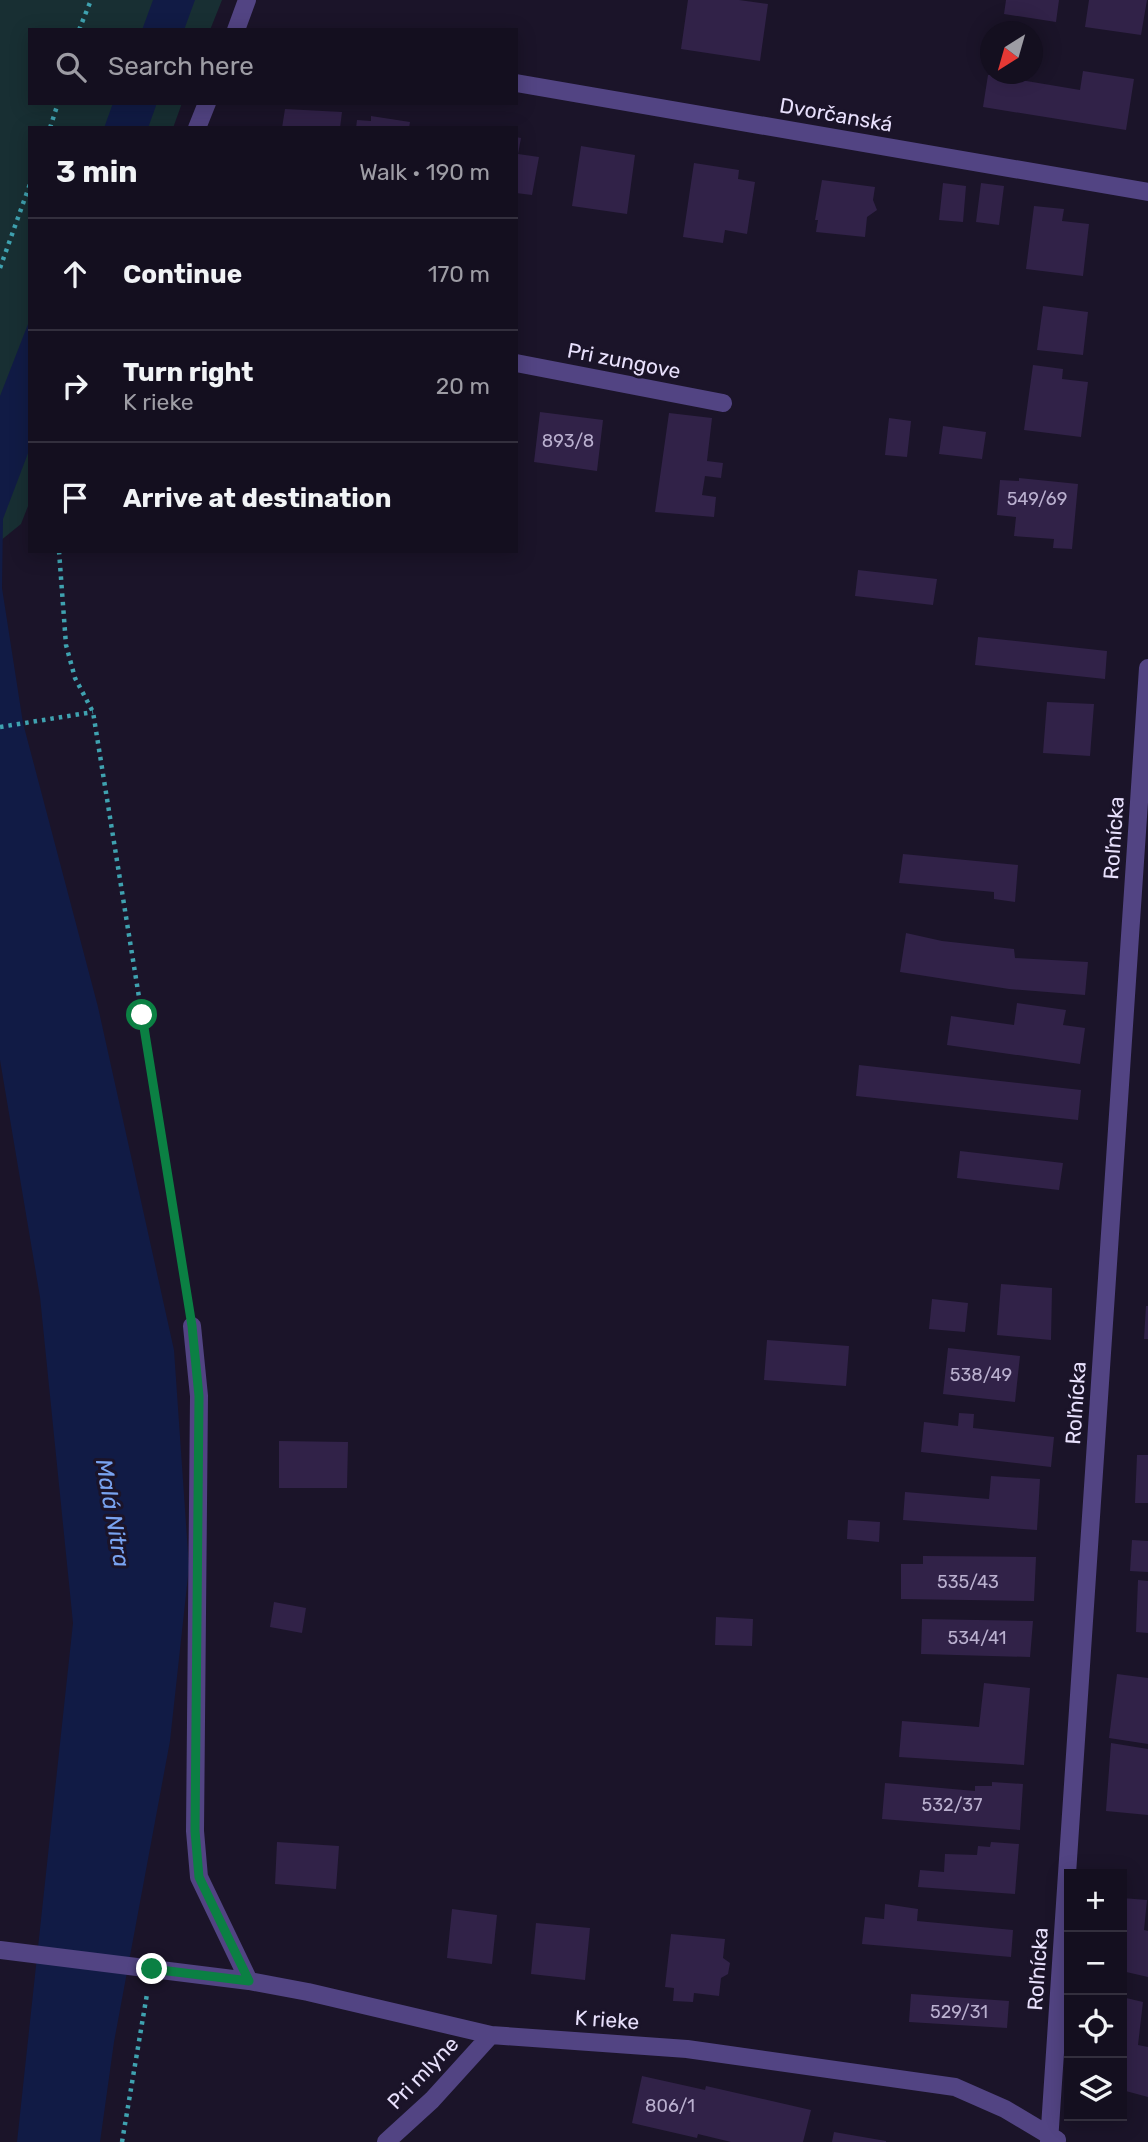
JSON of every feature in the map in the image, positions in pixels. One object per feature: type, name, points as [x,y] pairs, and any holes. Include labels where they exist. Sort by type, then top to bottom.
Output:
[{"type":"street","points":[[237,28],[247,0]]},
{"type":"street","name":"Dvorčanská","points":[[518,83],[1148,192]]},
{"type":"street","points":[[198,126],[206,105]]},
{"type":"street","name":"Pri zungove","points":[[518,363],[723,403]]},
{"type":"street","name":"Roľnícka","points":[[1053,2140],[1148,668]]},
{"type":"street","points":[[192,1326],[199,1396],[195,1831],[199,1877],[249,1981]]},
{"type":"street","name":"K rieke","points":[[5,1951],[249,1981],[308,1992],[491,2035],[687,2049],[955,2087],[1005,2109],[1053,2140]]},
{"type":"street","name":"Pri mlyne","points":[[386,2142],[432,2100],[491,2035]]},
{"type":"path","points":[[80,28],[91,0]]},
{"type":"path","points":[[51,126],[57,105]]},
{"type":"path","points":[[0,268],[28,190]]},
{"type":"path","points":[[59,553],[65,645],[75,678],[93,712],[192,1326]]},
{"type":"path","points":[[0,727],[93,712]]},
{"type":"path","points":[[122,2142],[147,1969]]},
{"type":"green space","points":[[0,0],[222,0],[211,28],[28,28],[28,105],[181,105],[174,126],[28,126],[28,506],[21,524],[0,541]]},
{"type":"water","points":[[153,0],[195,0],[185,28],[143,28]]},
{"type":"water","points":[[112,105],[156,105],[149,126],[105,126]]},
{"type":"water","name":"Malá Nitra","points":[[28,324],[28,453],[3,519],[2,588],[23,723],[98,1007],[174,1350],[189,1567],[170,1741],[114,2042],[100,2142],[17,2142],[73,1623],[40,1297],[0,1060],[0,396]]},
{"type":"building","points":[[688,0],[739,0],[768,4],[760,61],[681,49]]},
{"type":"building","points":[[1006,0],[1059,0],[1056,22],[1004,14]]},
{"type":"building","points":[[1089,0],[1147,0],[1141,35],[1085,27]]},
{"type":"building","points":[[1083,71],[1134,79],[1126,130],[983,107],[987,84],[1043,84],[1080,90]]},
{"type":"building","points":[[285,109],[342,112],[340,126],[282,126]]},
{"type":"building","points":[[371,116],[410,122],[409,126],[356,126],[357,120],[371,121]]},
{"type":"building","points":[[581,146],[635,155],[627,214],[572,206]]},
{"type":"building","points":[[518,154],[539,157],[532,195],[518,193]]},
{"type":"building","points":[[694,163],[739,170],[738,179],[755,182],[747,234],[725,230],[723,243],[683,237]]},
{"type":"building","points":[[822,180],[875,187],[873,200],[877,210],[867,217],[865,237],[816,232],[818,220],[815,220]]},
{"type":"building","points":[[943,183],[966,186],[963,222],[939,220]]},
{"type":"building","points":[[981,183],[1004,186],[999,225],[976,222]]},
{"type":"building","points":[[1034,206],[1064,209],[1062,221],[1089,224],[1083,276],[1026,269]]},
{"type":"building","points":[[1043,306],[1088,312],[1083,355],[1037,350]]},
{"type":"building","points":[[1033,365],[1063,369],[1062,379],[1088,382],[1081,437],[1024,430]]},
{"type":"building","points":[[540,412],[603,420],[597,471],[534,462]]},
{"type":"building","points":[[669,413],[712,418],[707,461],[723,463],[721,478],[705,476],[702,495],[716,497],[714,517],[655,512]]},
{"type":"building","points":[[889,418],[911,421],[907,457],[885,455]]},
{"type":"building","points":[[943,426],[986,432],[982,459],[939,454]]},
{"type":"building","points":[[1019,478],[1078,484],[1072,549],[1053,548],[1054,539],[1014,536],[1016,517],[997,515],[1000,480],[1019,481]]},
{"type":"building","points":[[858,570],[937,579],[933,605],[855,596]]},
{"type":"building","points":[[978,637],[1107,651],[1105,679],[975,665]]},
{"type":"building","points":[[1047,702],[1094,704],[1090,756],[1043,753]]},
{"type":"building","points":[[903,854],[1018,865],[1015,902],[994,899],[994,892],[899,883]]},
{"type":"building","points":[[906,933],[942,941],[1014,949],[1015,958],[1088,962],[1085,995],[1009,989],[900,972]]},
{"type":"building","points":[[1017,1003],[1066,1010],[1063,1025],[1085,1028],[1080,1064],[947,1045],[951,1016],[1014,1025]]},
{"type":"building","points":[[859,1065],[1081,1090],[1078,1120],[856,1096]]},
{"type":"building","points":[[960,1151],[1063,1163],[1059,1190],[957,1178]]},
{"type":"building","points":[[1001,1284],[1052,1288],[1051,1340],[997,1335]]},
{"type":"building","points":[[932,1299],[968,1303],[965,1332],[929,1329]]},
{"type":"building","points":[[1146,1306],[1148,1339],[1144,1339]]},
{"type":"building","points":[[767,1340],[849,1346],[846,1386],[764,1380]]},
{"type":"building","points":[[948,1348],[1020,1356],[1015,1402],[943,1394]]},
{"type":"building","points":[[959,1413],[974,1414],[973,1428],[1054,1437],[1051,1467],[921,1452],[924,1422],[958,1426]]},
{"type":"building","points":[[279,1441],[348,1442],[347,1488],[279,1488]]},
{"type":"building","points":[[1137,1455],[1148,1455],[1148,1503],[1135,1503]]},
{"type":"building","points":[[991,1476],[1040,1479],[1037,1530],[903,1520],[905,1492],[989,1499]]},
{"type":"building","points":[[848,1520],[880,1522],[879,1542],[847,1539]]},
{"type":"building","points":[[1132,1540],[1148,1541],[1148,1572],[1130,1571]]},
{"type":"building","points":[[923,1556],[1036,1557],[1034,1601],[901,1599],[901,1564],[923,1564]]},
{"type":"building","points":[[1138,1580],[1148,1581],[1148,1633],[1136,1632]]},
{"type":"building","points":[[274,1602],[306,1608],[302,1633],[270,1627]]},
{"type":"building","points":[[716,1617],[753,1619],[752,1646],[715,1645]]},
{"type":"building","points":[[922,1619],[1033,1621],[1030,1657],[921,1654]]},
{"type":"building","points":[[1117,1674],[1148,1678],[1148,1744],[1109,1738]]},
{"type":"building","points":[[984,1683],[1030,1688],[1024,1765],[899,1757],[902,1721],[979,1727]]},
{"type":"building","points":[[1111,1743],[1148,1749],[1148,1815],[1106,1811]]},
{"type":"building","points":[[992,1782],[1023,1784],[1020,1830],[882,1819],[885,1783],[975,1791],[975,1786],[992,1786]]},
{"type":"building","points":[[277,1842],[339,1846],[336,1889],[275,1884]]},
{"type":"building","points":[[991,1842],[1019,1844],[1015,1894],[918,1887],[920,1870],[944,1872],[945,1854],[977,1855],[978,1846],[990,1847]]},
{"type":"building","points":[[1127,1898],[1147,1900],[1144,1930],[1148,1931],[1148,1977],[1127,1972]]},
{"type":"building","points":[[885,1904],[918,1909],[917,1921],[1013,1930],[1011,1957],[862,1944],[865,1917],[884,1919]]},
{"type":"building","points":[[452,1909],[497,1915],[492,1964],[447,1958]]},
{"type":"building","points":[[536,1923],[590,1928],[585,1980],[531,1974]]},
{"type":"building","points":[[671,1934],[725,1939],[723,1958],[730,1963],[728,1974],[721,1978],[719,1996],[694,1993],[693,2002],[673,2001],[674,1988],[665,1987]]},
{"type":"building","points":[[911,1994],[1009,2001],[1007,2028],[909,2022]]},
{"type":"building","points":[[1127,1998],[1143,2002],[1138,2045],[1148,2047],[1148,2097],[1127,2091]]},
{"type":"building","points":[[642,2076],[705,2090],[706,2086],[811,2110],[803,2142],[731,2142],[698,2134],[697,2138],[632,2123]]},
{"type":"building","points":[[834,2132],[886,2141],[886,2142],[832,2142]]},
{"type":"route","points":[[142,1015],[192,1326],[199,1396],[195,1831],[199,1877],[211,1908],[249,1981],[152,1969]]}]
